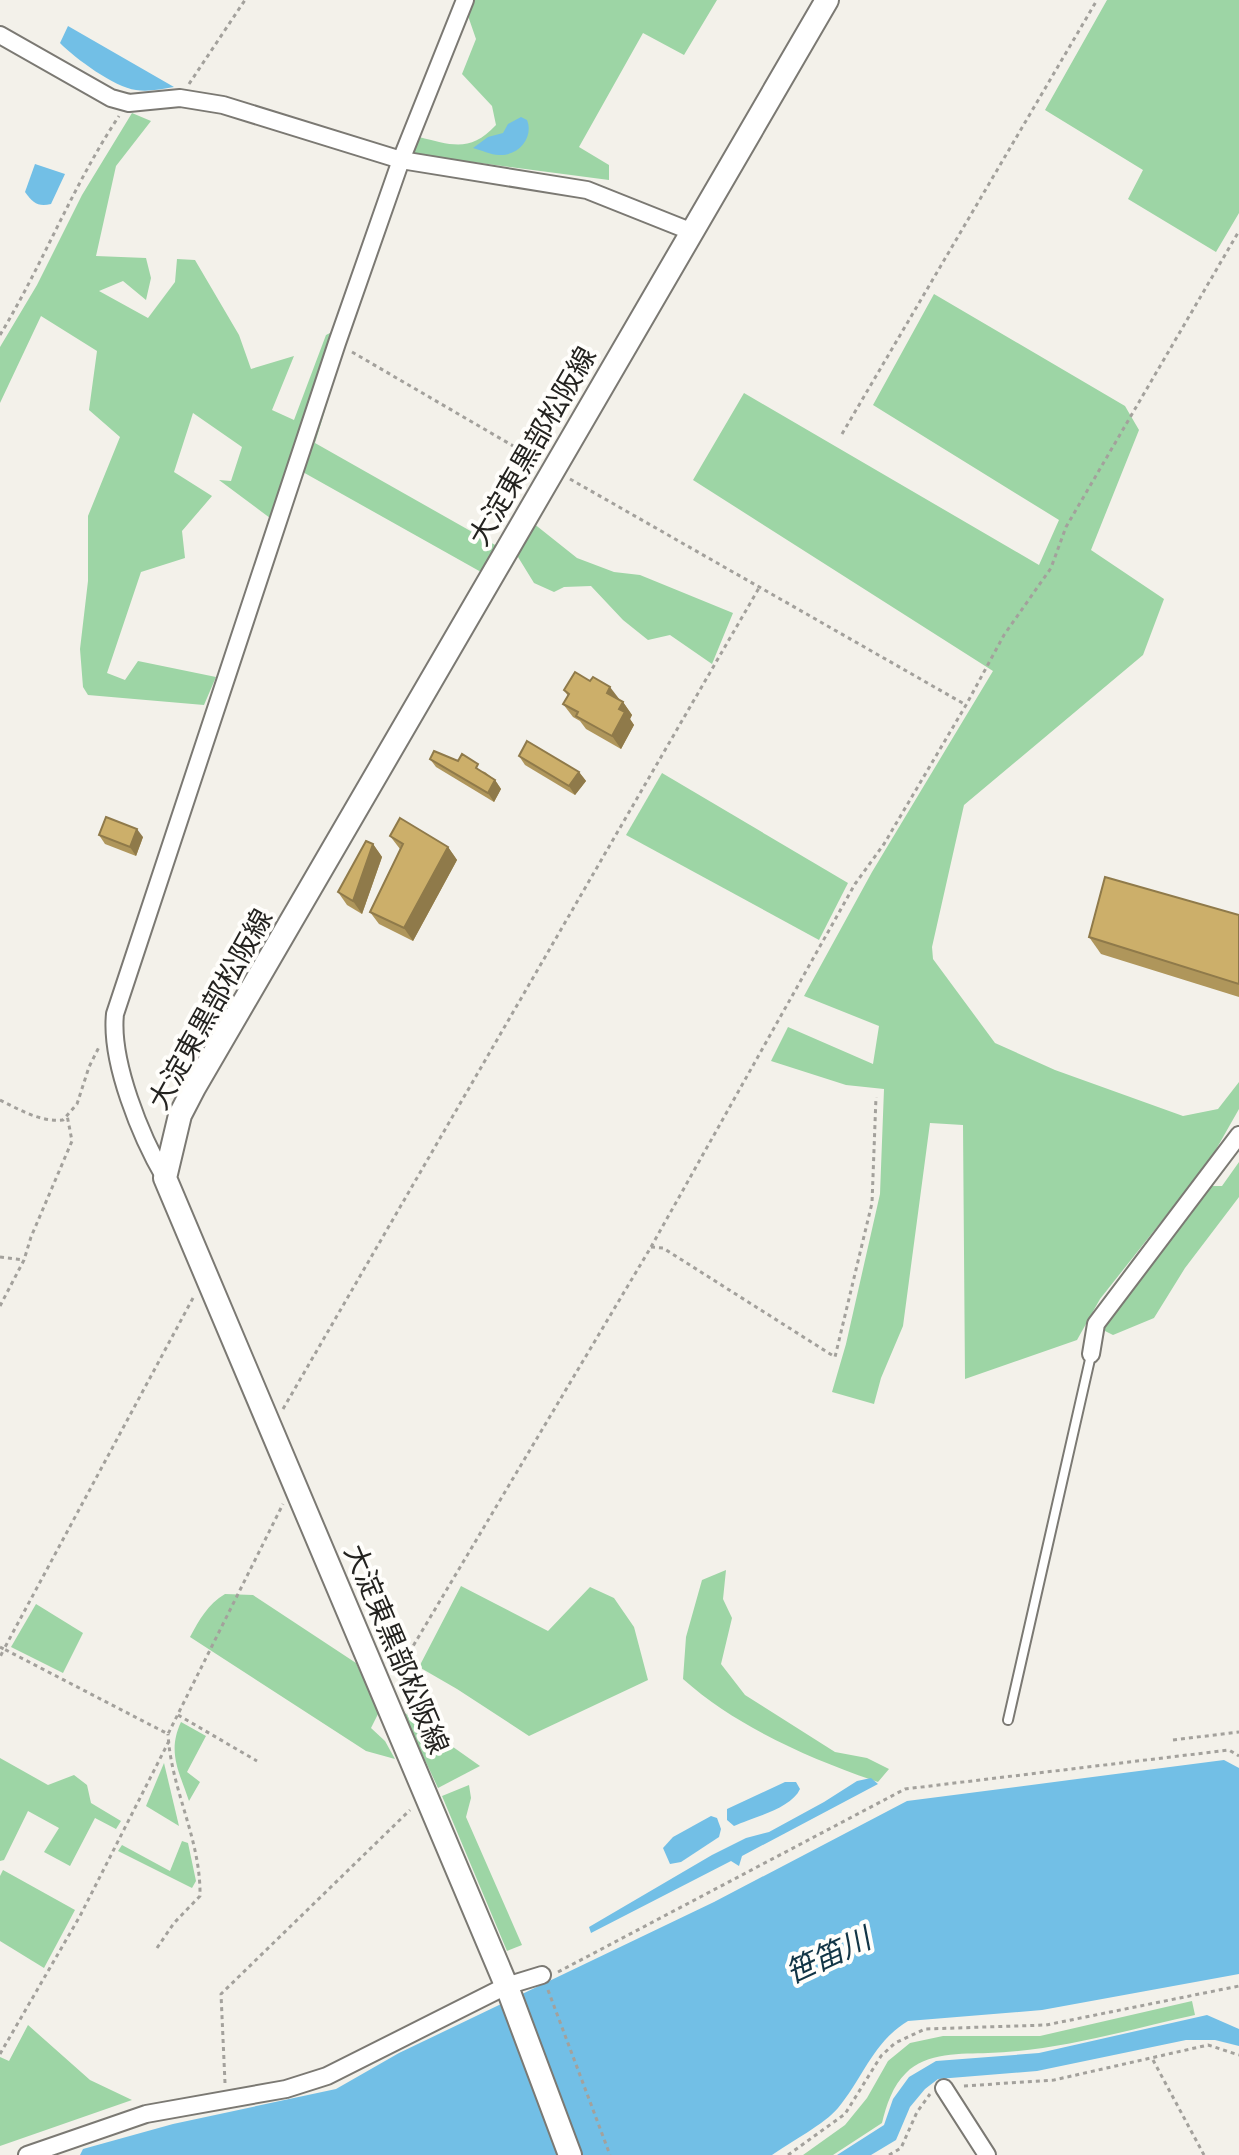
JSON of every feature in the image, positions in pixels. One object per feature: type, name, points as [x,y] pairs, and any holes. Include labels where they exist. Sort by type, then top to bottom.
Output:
[{"type":"main road","name":"大淀東黒部松阪線","points":[[570,2155],[507,1989],[429,1800],[165,1178],[180,1115],[194,1088],[827,0]]},
{"type":"street","points":[[165,1178],[150,1152],[133,1107],[113,1033],[115,1014],[337,343],[401,160],[465,0]]},
{"type":"street","points":[[0,35],[111,98],[129,103],[180,98],[223,105],[401,160],[587,190],[690,231]]},
{"type":"street","points":[[1091,1354],[1096,1324],[1239,1135]]},
{"type":"street","points":[[27,2155],[146,2114],[286,2089],[327,2076],[507,1989],[548,1976]]},
{"type":"street","points":[[944,2088],[987,2155]]},
{"type":"lane","points":[[1008,1720],[1091,1354]]},
{"type":"path","points":[[180,98],[245,0]]},
{"type":"path","points":[[842,434],[1097,0]]},
{"type":"path","points":[[0,335],[27,290],[69,204],[129,103]]},
{"type":"path","points":[[385,1694],[651,1247],[855,884],[884,844],[1004,635],[1051,568],[1066,527],[1239,231]]},
{"type":"path","points":[[337,343],[966,705]]},
{"type":"path","points":[[271,1429],[759,588]]},
{"type":"path","points":[[0,1100],[51,1121],[63,1120],[77,1104],[89,1067],[102,1042],[113,1033]]},
{"type":"path","points":[[651,1247],[663,1248],[835,1357],[872,1203],[876,1097]]},
{"type":"path","points":[[0,1306],[24,1260],[72,1141],[67,1115]]},
{"type":"path","points":[[0,1257],[24,1260]]},
{"type":"path","points":[[0,1657],[2,1648],[197,1290],[208,1280]]},
{"type":"path","points":[[157,1948],[174,1923],[200,1896],[201,1873],[169,1757],[168,1734],[287,1497],[297,1492]]},
{"type":"path","points":[[2,1648],[168,1734]]},
{"type":"path","points":[[178,1715],[257,1761]]},
{"type":"path","points":[[1173,1740],[1239,1732]]},
{"type":"path","points":[[0,2054],[80,1916],[169,1741]]},
{"type":"path","points":[[610,2155],[548,1976],[905,1789],[1229,1750],[1239,1756]]},
{"type":"path","points":[[226,2099],[221,1994],[414,1806],[429,1800]]},
{"type":"path","points":[[788,2155],[845,2114],[881,2056],[910,2034],[925,2029],[1046,2025],[1239,1986]]},
{"type":"path","points":[[889,2155],[901,2148],[917,2112],[930,2094],[944,2088],[1054,2080],[1208,2045],[1239,2055]]},
{"type":"path","points":[[1153,2059],[1204,2155]]},
{"type":"green space","points":[[473,0],[717,0],[684,55],[643,33],[579,147],[609,165],[609,180],[412,154],[419,137],[451,144],[469,143],[487,134],[496,125],[492,106],[462,74],[476,39],[467,13]]},
{"type":"green space","points":[[1107,0],[1239,0],[1239,213],[1216,252],[1128,199],[1143,170],[1045,110]]},
{"type":"green space","points":[[132,113],[151,121],[116,166],[96,256],[146,258],[151,278],[146,300],[123,281],[99,291],[148,318],[175,282],[177,259],[195,260],[239,335],[251,369],[294,356],[272,410],[294,420],[326,335],[336,330],[270,518],[219,480],[231,481],[242,447],[193,413],[174,472],[212,496],[182,531],[185,558],[141,572],[107,673],[125,680],[138,661],[216,677],[204,705],[88,695],[83,687],[80,649],[88,581],[88,516],[120,437],[89,410],[97,351],[41,316],[0,403],[0,347],[37,285],[82,195]]},
{"type":"green space","points":[[934,294],[1125,406],[1139,430],[1091,550],[1164,599],[1143,655],[964,805],[932,947],[933,959],[995,1043],[1055,1070],[1183,1116],[1218,1109],[1239,1082],[1239,1109],[1210,1160],[1100,1299],[1077,1340],[965,1379],[963,1125],[930,1123],[903,1326],[881,1378],[874,1404],[832,1392],[880,1194],[884,1089],[846,1085],[771,1061],[788,1027],[873,1064],[879,1026],[804,996],[872,872],[993,671],[693,480],[744,393],[1039,565],[1059,520],[873,405]]},
{"type":"green space","points":[[334,362],[338,368],[315,443],[497,546],[481,572],[301,471]]},
{"type":"green space","points":[[533,523],[577,558],[614,572],[640,575],[733,613],[712,664],[670,635],[648,640],[623,620],[591,586],[564,587],[554,592],[534,583],[518,557],[518,548]]},
{"type":"green space","points":[[662,773],[848,883],[819,940],[626,835]]},
{"type":"green space","points":[[1239,1162],[1239,1197],[1185,1268],[1154,1318],[1113,1335],[1101,1329],[1207,1186],[1222,1186]]},
{"type":"green space","points":[[726,1570],[723,1599],[732,1618],[721,1664],[745,1695],[835,1752],[867,1758],[889,1769],[878,1782],[826,1763],[750,1727],[683,1679],[686,1637],[702,1580]]},
{"type":"green space","points":[[461,1586],[548,1631],[590,1587],[614,1598],[634,1627],[648,1680],[529,1736],[419,1667]]},
{"type":"green space","points":[[225,1594],[253,1595],[356,1663],[379,1712],[371,1728],[385,1741],[395,1759],[366,1751],[190,1637],[209,1608]]},
{"type":"green space","points":[[36,1604],[83,1633],[63,1673],[11,1647]]},
{"type":"green space","points":[[402,1711],[480,1766],[438,1788]]},
{"type":"green space","points":[[181,1722],[206,1736],[187,1772],[200,1782],[189,1801],[175,1752]]},
{"type":"green space","points":[[0,1758],[48,1785],[74,1775],[87,1785],[91,1803],[121,1821],[116,1829],[95,1818],[70,1866],[44,1852],[59,1828],[28,1811],[4,1860],[0,1861]]},
{"type":"green space","points":[[164,1763],[179,1826],[146,1806]]},
{"type":"green space","points":[[469,1785],[471,1798],[466,1817],[522,1945],[507,1951],[442,1796]]},
{"type":"green space","points":[[182,1841],[188,1843],[196,1881],[192,1888],[118,1851],[122,1845],[170,1871]]},
{"type":"green space","points":[[3,1870],[75,1910],[44,1968],[0,1941],[0,1876]]},
{"type":"green space","points":[[1192,2001],[1195,2015],[1118,2033],[1040,2048],[956,2054],[924,2061],[914,2066],[897,2083],[882,2123],[833,2155],[803,2155],[845,2125],[867,2098],[888,2061],[910,2043],[943,2036],[1040,2036]]},
{"type":"green space","points":[[28,2025],[90,2080],[132,2100],[0,2146],[0,2057],[9,2061]]},
{"type":"water","points":[[68,26],[174,87],[136,90],[107,78],[60,43]]},
{"type":"water","points":[[521,117],[527,120],[529,126],[526,139],[518,149],[499,155],[473,148],[488,137],[503,133],[508,124]]},
{"type":"water","points":[[35,164],[65,174],[51,204],[36,203],[25,192]]},
{"type":"water","name":"笹笛川","points":[[1224,1760],[1239,1768],[1239,1974],[1042,2010],[908,2021],[877,2050],[847,2097],[832,2114],[772,2155],[80,2155],[83,2149],[173,2124],[336,2089],[399,2053],[714,1902],[907,1801]]},
{"type":"water","points":[[871,1778],[878,1784],[742,1856],[739,1866],[731,1861],[591,1933],[589,1927],[712,1855],[746,1838],[769,1832],[857,1781]]},
{"type":"water","points":[[785,1782],[796,1782],[800,1789],[789,1802],[734,1826],[727,1820],[727,1809]]},
{"type":"water","points":[[711,1816],[717,1818],[721,1829],[719,1837],[681,1862],[670,1864],[663,1848],[673,1837]]},
{"type":"water","points":[[1207,2015],[1239,2029],[1239,2046],[1215,2040],[1186,2040],[1037,2071],[938,2079],[910,2107],[896,2140],[871,2155],[837,2155],[884,2125],[893,2099],[909,2077],[936,2061],[1039,2053]]},
{"type":"building","points":[[575,672],[590,681],[593,677],[610,687],[607,693],[623,702],[619,709],[625,712],[612,736],[576,716],[578,712],[563,704],[569,694],[564,690]]},
{"type":"building","points":[[527,741],[579,772],[569,786],[519,756]]},
{"type":"building","points":[[434,751],[458,761],[462,754],[478,764],[476,768],[495,780],[488,793],[430,759]]},
{"type":"building","points":[[106,817],[137,829],[130,847],[99,835]]},
{"type":"building","points":[[400,818],[448,847],[404,928],[370,912],[403,844],[390,836]]},
{"type":"building","points":[[366,841],[373,844],[353,901],[338,892]]},
{"type":"building","points":[[1105,877],[1239,915],[1239,984],[1089,937]]}]
